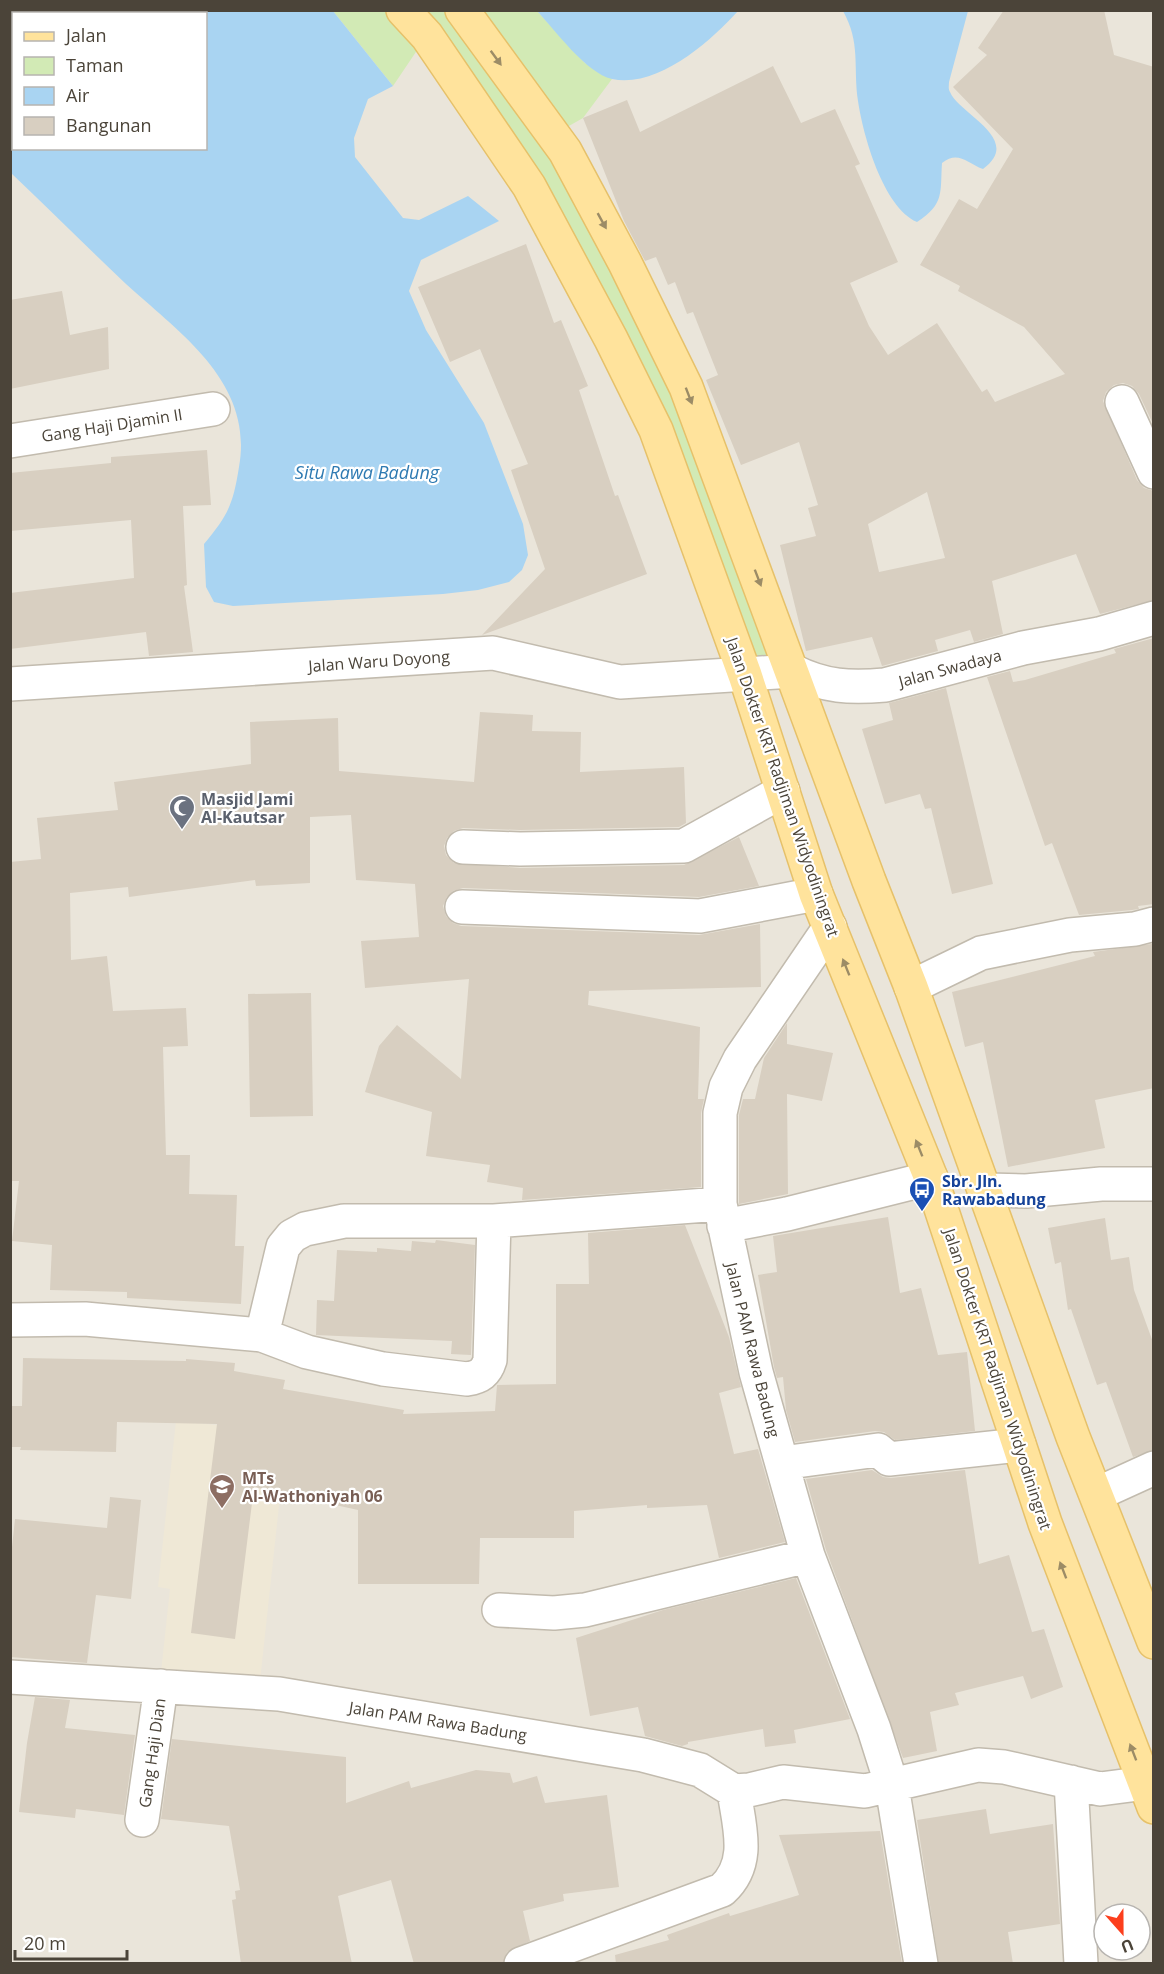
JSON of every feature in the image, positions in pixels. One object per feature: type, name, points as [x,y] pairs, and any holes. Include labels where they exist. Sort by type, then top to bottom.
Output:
[{"type":"main road","name":"Jalan Dokter KRT Radjiman Widyodiningrat","points":[[403,10],[426,36],[529,186],[611,339],[656,430],[745,675],[816,894],[931,1178],[1045,1523],[1151,1791]]},
{"type":"main road","points":[[462,10],[565,151],[625,263],[686,387],[869,881],[911,987],[1073,1437],[1154,1642]]},
{"type":"street","points":[[1122,402],[1154,472]]},
{"type":"street","name":"Gang Haji Djamin II","points":[[10,441],[213,409]]},
{"type":"street","name":"Jalan Swadaya","points":[[745,675],[793,671],[817,683],[862,687],[885,685],[1023,648],[1099,634],[1154,618]]},
{"type":"street","name":"Jalan Waru Doyong","points":[[10,684],[493,653],[620,682],[745,675]]},
{"type":"street","points":[[463,847],[520,849],[684,846],[783,791]]},
{"type":"street","points":[[462,907],[700,916],[816,894]]},
{"type":"street","points":[[911,987],[955,963],[981,953],[1070,934],[1135,929],[1154,924]]},
{"type":"street","name":"Jalan PAM Rawa Badung","points":[[830,927],[740,1059],[726,1087],[720,1113],[722,1215],[756,1372],[808,1556],[874,1729],[892,1786],[921,1964]]},
{"type":"street","points":[[262,1335],[283,1247],[292,1236],[306,1229],[344,1221],[494,1221],[788,1214],[931,1178]]},
{"type":"street","points":[[983,1185],[988,1190],[1026,1191],[1101,1184],[1153,1192]]},
{"type":"street","points":[[10,1320],[85,1318],[262,1335],[307,1352],[383,1369],[467,1379],[478,1377],[487,1370],[490,1360],[494,1221]]},
{"type":"street","points":[[782,1463],[878,1450],[889,1459],[1019,1445]]},
{"type":"street","points":[[1096,1494],[1154,1468]]},
{"type":"street","points":[[499,1610],[554,1613],[585,1610],[808,1556]]},
{"type":"street","name":"Jalan PAM Rawa Badung","points":[[10,1677],[279,1694],[643,1755],[700,1770],[734,1791]]},
{"type":"street","name":"Gang Haji Dian","points":[[142,1820],[161,1686]]},
{"type":"street","points":[[521,1964],[722,1890],[740,1869],[741,1841],[734,1791],[783,1782],[865,1791],[978,1765],[1004,1767],[1100,1789],[1151,1791]]},
{"type":"street","points":[[1071,1782],[1081,1964]]},
{"type":"shaded area","points":[[11,11],[1153,11],[1153,1963],[11,1963]]},
{"type":"shaded area","name":"MTs Al-Wathoniyah 06","points":[[176,1421],[287,1432],[260,1681],[161,1672],[170,1589],[158,1587]]},
{"type":"green space","points":[[333,11],[537,11],[585,63],[612,79],[583,118],[553,135],[565,151],[793,671],[745,675],[656,430],[426,37],[393,86]]},
{"type":"water","name":"Situ Rawa Badung","points":[[10,11],[333,11],[393,86],[368,99],[354,138],[355,157],[403,218],[419,220],[468,196],[499,221],[421,260],[409,291],[426,330],[484,423],[523,524],[528,555],[522,570],[509,582],[478,590],[443,594],[233,606],[214,602],[206,587],[204,544],[219,525],[232,500],[239,467],[241,437],[235,410],[224,385],[209,363],[169,322],[126,284],[11,173]]},
{"type":"water","points":[[537,11],[738,11],[713,36],[682,60],[647,77],[629,80],[612,79],[592,69]]},
{"type":"water","points":[[843,11],[968,11],[949,82],[949,90],[993,137],[996,147],[994,158],[983,169],[958,158],[948,159],[942,163],[941,190],[937,203],[917,222],[905,214],[894,202],[870,150],[858,101],[852,34]]},
{"type":"building","points":[[1004,10],[1104,10],[1114,55],[1154,67],[1154,426],[1139,394],[1132,386],[1123,383],[1114,385],[1106,392],[1103,401],[1137,480],[1144,488],[1154,491],[1154,600],[1100,614],[1076,554],[992,581],[1003,634],[974,642],[970,630],[935,640],[938,651],[882,666],[872,637],[806,651],[780,545],[816,536],[808,508],[818,505],[799,442],[741,465],[706,380],[718,375],[693,312],[687,314],[675,282],[668,285],[656,257],[645,261],[624,221],[583,118],[627,100],[640,132],[773,66],[801,123],[835,109],[860,164],[855,166],[898,262],[850,283],[869,326],[888,355],[937,323],[982,392],[987,389],[995,402],[1065,374],[1024,327],[958,291],[960,286],[920,265],[959,199],[977,209],[1013,149],[953,87],[987,55],[978,48]],"holes":[[[927,492],[945,558],[879,572],[868,524]]]},
{"type":"building","points":[[526,244],[554,323],[561,320],[588,386],[579,390],[615,496],[618,495],[647,574],[482,635],[545,569],[511,470],[528,464],[480,349],[450,362],[418,287]]},
{"type":"building","points":[[62,291],[70,335],[108,327],[109,369],[10,389],[10,300]]},
{"type":"building","points":[[207,450],[211,505],[183,506],[187,585],[184,586],[193,652],[149,656],[146,632],[10,649],[10,593],[134,578],[131,520],[10,531],[10,473],[111,463],[111,457]]},
{"type":"building","points":[[1154,638],[1154,904],[1138,906],[1139,909],[1079,915],[1052,843],[1045,846],[987,677],[1010,671],[1013,682],[1025,680],[1116,653],[1114,649]]},
{"type":"building","points":[[946,688],[993,884],[952,894],[931,808],[925,809],[920,794],[885,804],[862,729],[893,720],[889,703]]},
{"type":"building","points":[[480,712],[533,715],[532,731],[581,732],[580,772],[684,767],[686,823],[679,827],[520,830],[463,828],[454,831],[447,838],[444,846],[446,855],[454,863],[520,868],[684,865],[739,837],[759,886],[699,897],[463,888],[453,891],[443,906],[446,916],[453,923],[461,926],[699,935],[760,924],[761,987],[589,991],[588,1005],[700,1027],[698,1099],[704,1099],[701,1113],[701,1187],[522,1200],[523,1188],[487,1182],[490,1165],[426,1156],[432,1112],[365,1092],[379,1046],[397,1025],[461,1079],[469,979],[365,988],[361,941],[419,937],[415,884],[356,880],[351,815],[310,817],[310,883],[256,886],[255,880],[129,897],[128,887],[70,893],[71,960],[107,956],[113,1011],[186,1008],[188,1046],[163,1047],[166,1155],[190,1155],[189,1194],[237,1195],[235,1246],[244,1246],[241,1304],[127,1298],[127,1292],[50,1290],[52,1245],[12,1241],[19,1181],[10,1181],[10,862],[41,859],[37,818],[118,810],[114,782],[251,764],[250,722],[338,718],[339,771],[474,782]]},
{"type":"building","points":[[1152,944],[1154,1088],[1095,1100],[1105,1148],[1008,1167],[983,1042],[965,1047],[952,992],[1095,956],[1093,952]]},
{"type":"building","points":[[311,993],[313,1116],[250,1117],[248,994]]},
{"type":"building","points":[[787,1023],[787,1044],[833,1053],[822,1101],[787,1094],[788,1194],[739,1204],[739,1115],[743,1099],[755,1099],[764,1058]]},
{"type":"building","points":[[888,1217],[900,1293],[921,1288],[938,1355],[967,1352],[975,1431],[895,1440],[884,1432],[875,1431],[795,1442],[786,1410],[783,1377],[777,1378],[774,1367],[758,1275],[777,1272],[773,1236]]},
{"type":"building","points":[[1105,1218],[1111,1260],[1129,1257],[1134,1290],[1154,1345],[1154,1450],[1133,1457],[1106,1382],[1097,1385],[1071,1309],[1068,1310],[1061,1262],[1055,1264],[1048,1228]]},
{"type":"building","points":[[685,1225],[729,1337],[741,1387],[719,1393],[734,1454],[758,1449],[785,1542],[719,1558],[707,1505],[647,1508],[647,1505],[574,1511],[574,1538],[480,1538],[479,1584],[358,1584],[358,1510],[254,1487],[235,1639],[191,1633],[217,1424],[117,1422],[116,1452],[20,1450],[21,1447],[10,1447],[10,1406],[22,1406],[23,1358],[186,1361],[186,1359],[235,1363],[234,1371],[285,1380],[283,1389],[404,1410],[403,1414],[495,1411],[497,1385],[556,1384],[556,1284],[589,1284],[588,1233]]},
{"type":"building","points":[[436,1240],[475,1245],[471,1355],[451,1354],[452,1341],[316,1335],[317,1300],[334,1301],[337,1250],[377,1252],[377,1248],[411,1251],[412,1241],[435,1243]]},
{"type":"building","points":[[872,1470],[883,1477],[891,1478],[965,1470],[979,1564],[1009,1555],[1032,1632],[1044,1629],[1063,1687],[1031,1699],[1023,1676],[955,1693],[959,1705],[930,1712],[937,1751],[903,1758],[826,1550],[806,1479]]},
{"type":"building","points":[[110,1497],[141,1500],[131,1599],[96,1595],[87,1663],[10,1657],[10,1566],[15,1519],[107,1528]]},
{"type":"building","points":[[796,1578],[850,1719],[794,1730],[796,1743],[765,1747],[763,1729],[688,1742],[682,1746],[645,1736],[638,1707],[590,1716],[576,1638],[663,1610]]},
{"type":"building","points":[[35,1697],[70,1700],[65,1728],[135,1735],[124,1815],[76,1809],[75,1818],[19,1812]]},
{"type":"building","points":[[172,1739],[346,1757],[346,1803],[409,1781],[411,1788],[476,1770],[510,1773],[513,1783],[537,1776],[545,1803],[607,1795],[619,1887],[563,1894],[564,1901],[523,1911],[530,1941],[507,1952],[503,1964],[414,1964],[391,1880],[338,1896],[352,1964],[241,1964],[232,1900],[236,1899],[235,1891],[240,1890],[229,1826],[161,1819]]},
{"type":"building","points":[[986,1809],[990,1834],[1053,1824],[1060,1924],[1008,1932],[1013,1964],[939,1964],[917,1820]]},
{"type":"building","points":[[880,1831],[902,1964],[616,1964],[615,1955],[669,1940],[667,1935],[729,1913],[730,1916],[799,1895],[779,1835]]},
{"type":"place","name":"Masjid Jami Al-Kautsar","points":[[182,831]]},
{"type":"place","name":"Sbr. Jln. Rawabadung","points":[[922,1213]]},
{"type":"place","name":"MTs Al-Wathoniyah 06","points":[[222,1510]]}]
